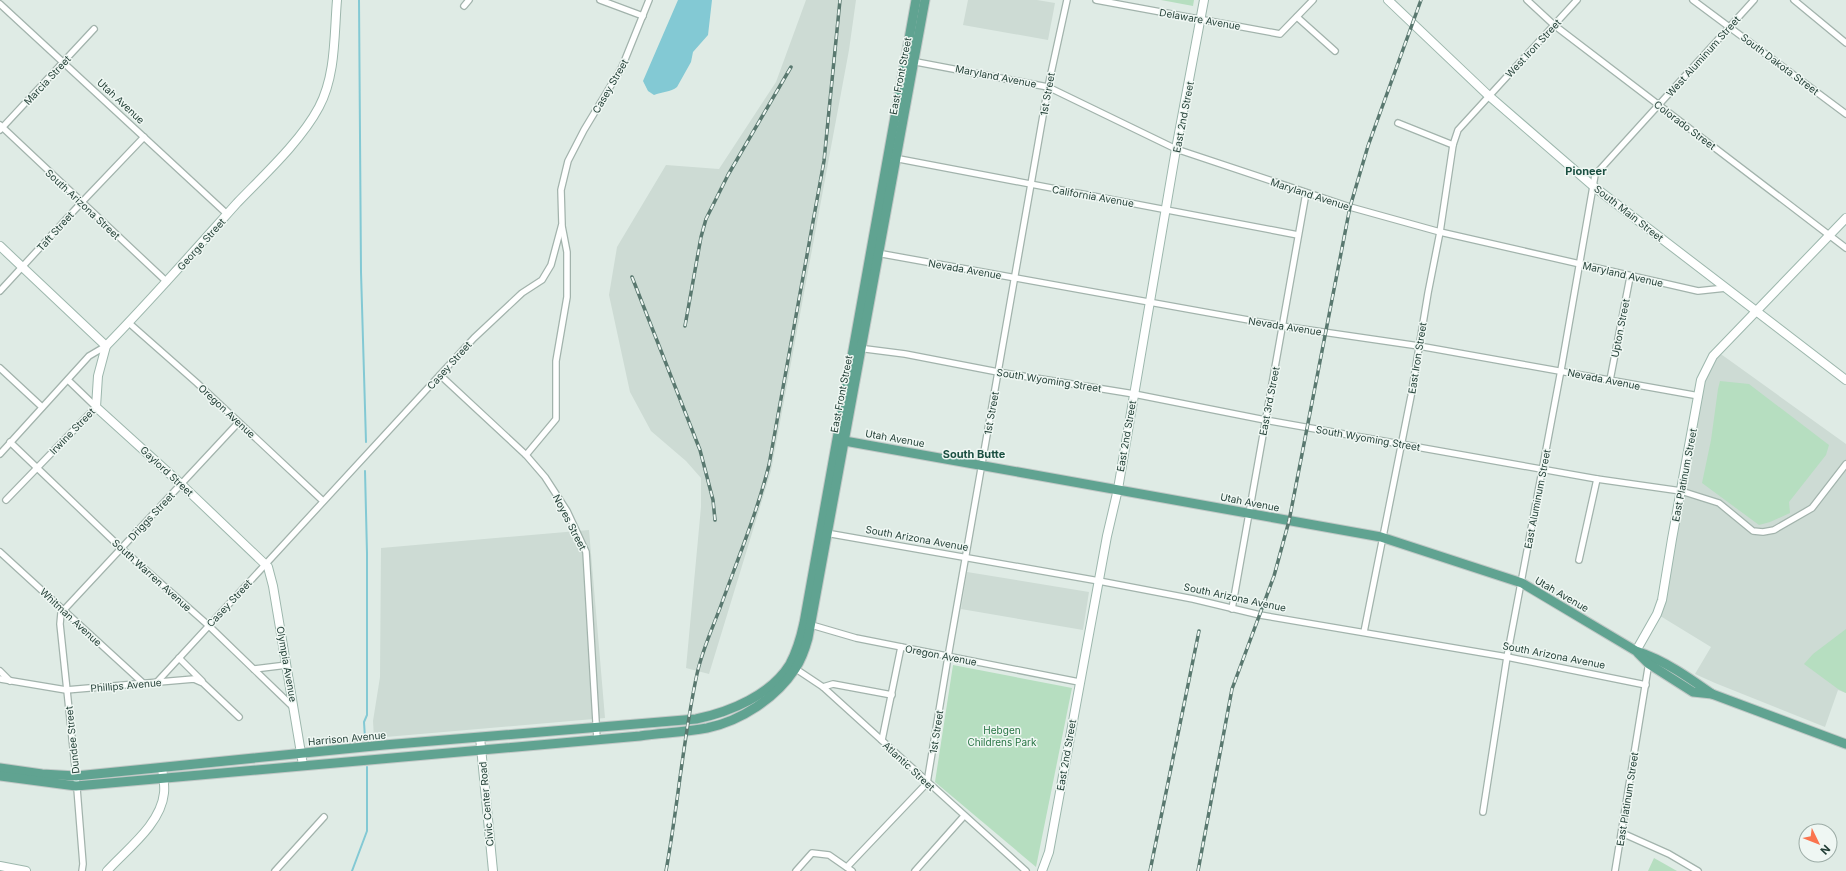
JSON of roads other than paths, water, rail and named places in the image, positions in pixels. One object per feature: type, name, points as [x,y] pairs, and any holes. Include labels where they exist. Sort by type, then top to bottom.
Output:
[{"type":"main road","name":"East Front Street","points":[[640,736],[708,728],[731,720],[762,704],[785,683],[792,667],[807,644],[808,624],[909,60],[916,0]]},
{"type":"main road","name":"East Front Street","points":[[909,60],[925,0]]},
{"type":"main road","name":"Utah Avenue","points":[[841,440],[1382,537],[1522,583],[1636,651],[1692,692],[1712,694]]},
{"type":"main road","name":"Utah Avenue","points":[[1649,660],[1686,677],[1712,694]]},
{"type":"main road","name":"East Front Street","points":[[696,719],[727,711],[756,696],[792,667]]},
{"type":"main road","points":[[1712,694],[1846,744]]},
{"type":"main road","name":"Harrison Avenue","points":[[0,768],[42,774],[76,776],[301,753],[596,726],[696,719]]},
{"type":"main road","points":[[0,776],[76,786],[164,779],[303,765],[640,736],[641,730],[644,728],[660,727],[682,720]]},
{"type":"street","name":"George Street","points":[[0,454],[89,356],[106,346],[129,323],[302,132],[319,106],[329,83],[336,0]]},
{"type":"street","points":[[464,6],[469,0]]},
{"type":"street","points":[[600,0],[643,16]]},
{"type":"street","name":"Casey Street","points":[[157,682],[474,338],[522,293],[542,280],[551,265],[562,224],[561,190],[568,161],[584,130],[622,67],[649,0]]},
{"type":"street","name":"1st Street","points":[[927,783],[965,557],[1032,184],[1048,86],[1067,0]]},
{"type":"street","name":"Delaware Avenue","points":[[1096,0],[1280,34],[1297,17]]},
{"type":"street","name":"East 2nd Street","points":[[1042,871],[1049,852],[1079,682],[1107,536],[1118,489],[1167,209],[1176,149],[1204,0]]},
{"type":"street","points":[[1313,0],[1297,17],[1334,51]]},
{"type":"street","name":"South Main Street","points":[[1388,0],[1488,95],[1593,186],[1846,380]]},
{"type":"street","name":"Colorado Street","points":[[1527,0],[1554,25],[1846,248]]},
{"type":"street","name":"West Iron Street","points":[[1488,95],[1577,0]]},
{"type":"street","name":"South Dakota Street","points":[[1693,0],[1730,26],[1846,114]]},
{"type":"street","name":"West Aluminum Street","points":[[1593,186],[1595,175],[1754,0]]},
{"type":"street","points":[[1794,0],[1846,43]]},
{"type":"street","name":"Utah Avenue","points":[[0,4],[227,214]]},
{"type":"street","name":"Marcia Street","points":[[1,128],[94,29]]},
{"type":"street","name":"Maryland Avenue","points":[[909,60],[1048,86],[1176,149],[1306,193],[1440,232],[1630,277],[1698,291],[1726,288]]},
{"type":"street","name":"East Iron Street","points":[[1364,632],[1440,232],[1453,145],[1458,130],[1488,95]]},
{"type":"street","points":[[1398,123],[1453,145]]},
{"type":"street","name":"South Arizona Street","points":[[1,128],[167,282]]},
{"type":"street","name":"Taft Street","points":[[0,291],[144,137]]},
{"type":"street","name":"California Avenue","points":[[892,157],[1298,235]]},
{"type":"street","name":"East Aluminum Street","points":[[1483,812],[1507,657],[1561,370],[1593,186]]},
{"type":"street","name":"East 3rd Street","points":[[1232,608],[1306,193]]},
{"type":"street","name":"East Platinum Street","points":[[1636,651],[1657,614],[1662,600],[1681,490],[1704,374],[1713,356],[1846,218]]},
{"type":"street","points":[[526,455],[556,420],[556,361],[567,297],[567,252],[562,224]]},
{"type":"street","points":[[0,246],[106,346]]},
{"type":"street","name":"Nevada Avenue","points":[[875,253],[1282,326],[1419,346],[1561,370],[1699,396]]},
{"type":"street","name":"Upton Street","points":[[1610,380],[1630,277]]},
{"type":"street","name":"Oregon Avenue","points":[[129,323],[197,383],[238,423],[266,446],[323,501]]},
{"type":"street","name":"Irwine Street","points":[[6,500],[96,407],[98,376],[106,346]]},
{"type":"street","name":"South Wyoming Street","points":[[858,348],[905,354],[998,372],[1134,394],[1265,420],[1542,468],[1596,479],[1681,490],[1719,503],[1754,531],[1763,532],[1774,530],[1812,508],[1846,464]]},
{"type":"street","points":[[0,368],[42,407]]},
{"type":"street","name":"Noyes Street","points":[[440,375],[526,455],[545,477],[567,511],[586,552],[597,739]]},
{"type":"street","name":"Gaylord Street","points":[[68,380],[265,564]]},
{"type":"street","name":"Driggs Street","points":[[63,610],[238,423]]},
{"type":"street","name":"South Warren Avenue","points":[[10,442],[121,548],[208,625],[294,709]]},
{"type":"street","points":[[1580,560],[1596,479]]},
{"type":"street","name":"South Arizona Avenue","points":[[824,533],[1099,581],[1232,608],[1507,657],[1646,685]]},
{"type":"street","name":"Whitman Avenue","points":[[0,552],[143,683]]},
{"type":"street","name":"Olympia Avenue","points":[[265,564],[272,576],[303,765]]},
{"type":"street","name":"Dundee Street","points":[[63,610],[60,618],[60,624],[76,776],[82,871]]},
{"type":"street","name":"Oregon Avenue","points":[[808,624],[856,638],[1079,682]]},
{"type":"street","points":[[882,740],[901,647]]},
{"type":"street","points":[[179,658],[239,717]]},
{"type":"street","name":"East Platinum Street","points":[[1615,871],[1649,660]]},
{"type":"street","points":[[254,669],[287,665]]},
{"type":"street","name":"Atlantic Street","points":[[792,667],[823,687],[927,783],[1026,871]]},
{"type":"street","points":[[0,671],[10,680]]},
{"type":"street","name":"Phillips Avenue","points":[[0,679],[66,690],[190,679],[203,683]]},
{"type":"street","points":[[823,687],[833,684],[892,695]]},
{"type":"street","name":"Civic Center Road","points":[[480,737],[493,871]]},
{"type":"street","points":[[107,871],[144,832],[158,813],[164,792],[162,768]]},
{"type":"street","points":[[796,871],[812,853],[829,855],[850,869],[927,783]]},
{"type":"street","points":[[915,871],[964,816]]},
{"type":"street","points":[[275,871],[324,817]]},
{"type":"street","points":[[1622,833],[1669,854],[1698,871]]},
{"type":"street","points":[[0,866],[26,871]]},
{"type":"water","points":[[678,0],[712,0],[708,35],[693,52],[691,62],[677,87],[654,95],[648,91],[643,81]]},
{"type":"waterway","points":[[359,0],[361,272],[366,442]]},
{"type":"waterway","points":[[365,471],[367,553],[367,715],[364,722],[365,738]]},
{"type":"waterway","points":[[352,871],[367,831],[367,767]]},
{"type":"railway","points":[[666,871],[692,698],[699,665],[753,519],[769,465],[824,161],[840,0]]},
{"type":"railway","points":[[1198,871],[1232,689],[1274,576],[1289,521],[1350,207],[1368,146],[1421,0]]},
{"type":"railway","points":[[685,326],[701,237],[706,219],[728,175],[791,67]]},
{"type":"railway","points":[[632,277],[700,450],[713,500],[715,520]]},
{"type":"railway","points":[[1150,871],[1199,631]]},
{"type":"district","name":"Pioneer","points":[[1586,171]]},
{"type":"district","name":"South Butte","points":[[974,454]]},
{"type":"park label","name":"Hebgen Childrens Park","points":[[1002,736]]}]
